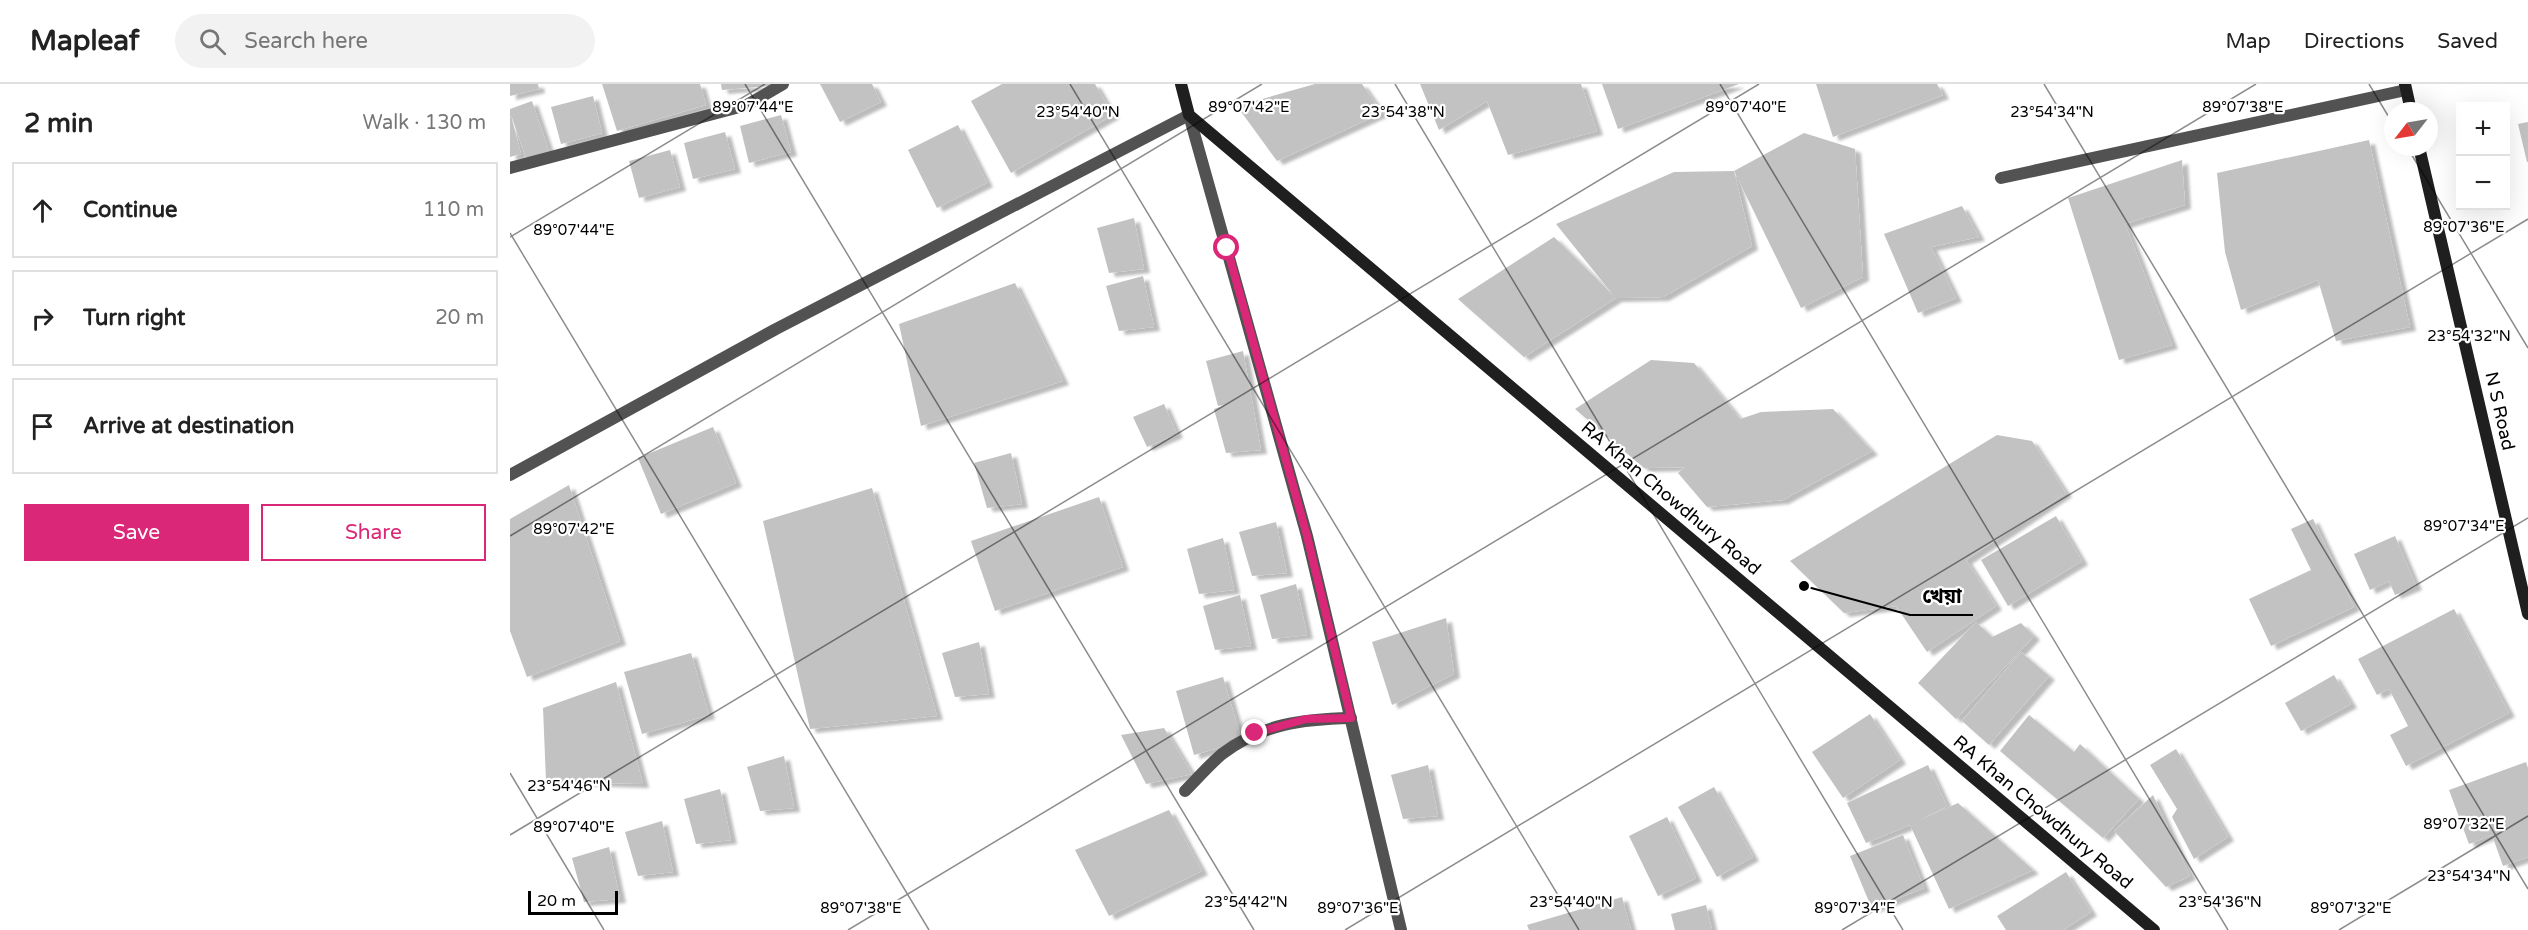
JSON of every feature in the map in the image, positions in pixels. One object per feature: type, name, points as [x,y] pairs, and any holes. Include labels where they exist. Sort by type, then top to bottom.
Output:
[{"type":"street","points":[[510,168],[747,105],[783,84]]},
{"type":"street","points":[[1181,84],[1307,536],[1401,930]]},
{"type":"street","points":[[2001,178],[2405,87],[2409,102]]},
{"type":"street","points":[[510,475],[776,329],[1189,115]]},
{"type":"street","name":"RA Khan Chowdhury Road","points":[[1189,115],[2154,930]]},
{"type":"street","name":"N S Road","points":[[2421,156],[2528,614]]},
{"type":"street","points":[[1185,790],[1221,755],[1255,733],[1306,719],[1351,718]]},
{"type":"building","points":[[510,84],[538,84],[539,89],[510,96]]},
{"type":"building","points":[[602,84],[700,84],[706,105],[617,131]]},
{"type":"building","points":[[721,84],[771,84],[771,86],[722,90]]},
{"type":"building","points":[[820,84],[872,84],[881,102],[840,122]]},
{"type":"building","points":[[1002,84],[1095,84],[1113,115],[1011,173],[971,101]]},
{"type":"building","points":[[1315,84],[1362,84],[1382,113],[1277,161],[1237,106]]},
{"type":"building","points":[[1420,84],[1581,84],[1597,131],[1508,155],[1487,101],[1439,130]]},
{"type":"building","points":[[1602,84],[1739,84],[1618,129]]},
{"type":"building","points":[[1816,84],[1937,84],[1943,95],[1833,137]]},
{"type":"building","points":[[593,96],[602,133],[561,144],[551,107]]},
{"type":"building","points":[[532,101],[549,151],[526,158],[511,115],[521,154],[510,157],[510,109]]},
{"type":"building","points":[[781,115],[791,152],[749,163],[740,126]]},
{"type":"building","points":[[2528,122],[2528,162],[2527,162],[2518,124]]},
{"type":"building","points":[[958,125],[987,183],[937,208],[908,150]]},
{"type":"building","points":[[725,132],[735,169],[693,179],[684,143]]},
{"type":"building","points":[[1804,133],[1855,149],[1863,277],[1801,308],[1734,171]]},
{"type":"building","points":[[2369,140],[2410,327],[2336,341],[2318,280],[2241,310],[2225,252],[2217,173]]},
{"type":"building","points":[[670,150],[680,187],[639,198],[629,161]]},
{"type":"building","points":[[2182,160],[2185,205],[2125,224],[2172,345],[2119,360],[2068,198]]},
{"type":"building","points":[[1734,171],[1752,246],[1663,297],[1616,298],[1524,357],[1458,299],[1554,237],[1614,296],[1556,224],[1674,172]]},
{"type":"building","points":[[1962,206],[1979,237],[1931,247],[1956,298],[1918,313],[1884,234]]},
{"type":"building","points":[[1134,218],[1144,269],[1109,273],[1097,228]]},
{"type":"building","points":[[1143,276],[1154,327],[1119,331],[1106,286]]},
{"type":"building","points":[[1015,283],[1063,381],[921,426],[899,324]]},
{"type":"building","points":[[1243,351],[1261,450],[1226,453],[1214,409],[1225,405],[1218,406],[1206,361]]},
{"type":"building","points":[[1651,360],[1694,363],[1740,419],[1761,412],[1833,409],[1872,451],[1783,500],[1707,507],[1678,473],[1685,467],[1644,468],[1575,409]]},
{"type":"building","points":[[1164,404],[1177,434],[1147,447],[1133,417]]},
{"type":"building","points":[[713,427],[736,483],[661,514],[638,458]]},
{"type":"building","points":[[1997,435],[2032,441],[2066,493],[1966,560],[1996,606],[1927,652],[1896,606],[1844,613],[1790,561]]},
{"type":"building","points":[[1011,453],[1022,504],[987,508],[974,463]]},
{"type":"building","points":[[569,485],[620,641],[527,677],[510,631],[510,519]]},
{"type":"building","points":[[872,488],[937,716],[810,729],[763,521]]},
{"type":"building","points":[[1099,497],[1123,567],[995,611],[971,541]]},
{"type":"building","points":[[2056,516],[2082,561],[2008,606],[1981,560]]},
{"type":"building","points":[[2313,519],[2354,607],[2271,646],[2249,599],[2311,570],[2291,529]]},
{"type":"building","points":[[1276,522],[1287,573],[1252,576],[1239,532]]},
{"type":"building","points":[[2395,536],[2416,586],[2395,595],[2389,581],[2370,590],[2354,554]]},
{"type":"building","points":[[1223,538],[1234,590],[1199,594],[1187,549]]},
{"type":"building","points":[[1296,584],[1307,635],[1272,639],[1260,595]]},
{"type":"building","points":[[1240,595],[1251,646],[1215,650],[1203,606]]},
{"type":"building","points":[[2454,609],[2509,713],[2406,766],[2390,735],[2408,726],[2389,689],[2377,695],[2358,659]]},
{"type":"building","points":[[1446,618],[1454,674],[1392,705],[1372,642]]},
{"type":"building","points":[[1976,622],[1992,637],[2021,623],[2034,636],[1956,719],[1918,683]]},
{"type":"building","points":[[979,642],[989,694],[955,697],[942,653]]},
{"type":"building","points":[[2021,652],[2049,676],[1989,745],[1962,721]]},
{"type":"building","points":[[691,653],[709,715],[642,734],[624,672]]},
{"type":"building","points":[[2334,675],[2351,704],[2301,731],[2285,703]]},
{"type":"building","points":[[1223,677],[1242,741],[1194,755],[1176,691]]},
{"type":"building","points":[[616,682],[643,784],[546,781],[543,708]]},
{"type":"building","points":[[1870,714],[1900,760],[1843,798],[1812,752]]},
{"type":"building","points":[[2029,715],[2074,752],[2080,744],[2139,799],[2103,838],[2000,751]]},
{"type":"building","points":[[1164,728],[1192,774],[1146,784],[1121,735]]},
{"type":"building","points":[[2176,749],[2228,837],[2194,859],[2172,817],[2177,809],[2150,765]]},
{"type":"building","points":[[784,756],[794,808],[760,811],[747,767]]},
{"type":"building","points":[[2526,762],[2528,768],[2528,857],[2503,866],[2492,835],[2469,844],[2449,790]]},
{"type":"building","points":[[1428,765],[1438,816],[1403,819],[1391,775]]},
{"type":"building","points":[[1928,765],[1947,806],[1918,821],[1958,803],[2033,870],[1949,909],[1910,825],[1866,843],[1847,803]]},
{"type":"building","points":[[1714,787],[1753,857],[1717,877],[1678,807]]},
{"type":"building","points":[[720,789],[731,840],[696,844],[684,799]]},
{"type":"building","points":[[2153,795],[2190,876],[2166,887],[2114,831]]},
{"type":"building","points":[[1169,810],[1202,871],[1109,916],[1075,850]]},
{"type":"building","points":[[1667,817],[1696,878],[1658,896],[1629,836]]},
{"type":"building","points":[[662,821],[673,872],[638,876],[625,832]]},
{"type":"building","points":[[1903,835],[1924,888],[1872,909],[1850,856]]},
{"type":"building","points":[[609,847],[620,899],[584,902],[572,858]]},
{"type":"building","points":[[2066,872],[2091,912],[2063,930],[2006,930],[1997,916]]},
{"type":"building","points":[[1622,897],[1631,930],[1529,930],[1527,925]]},
{"type":"building","points":[[1706,905],[1712,930],[1675,930],[1671,914]]},
{"type":"place","name":"খেয়া","points":[[1804,586]]},
{"type":"route","points":[[1227,248],[1307,536],[1351,718],[1306,719],[1255,733]]}]
